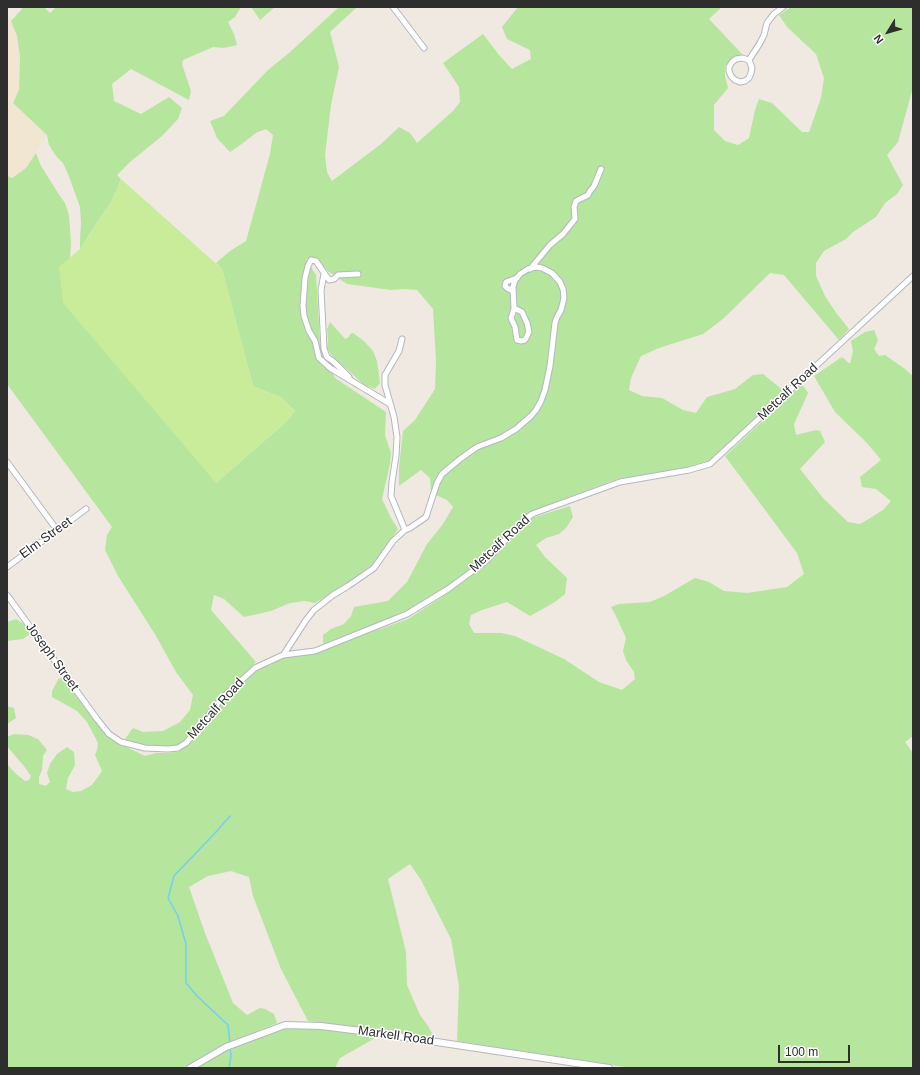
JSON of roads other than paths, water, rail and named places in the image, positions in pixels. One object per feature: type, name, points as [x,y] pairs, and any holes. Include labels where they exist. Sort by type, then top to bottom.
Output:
[{"type":"street","points":[[393,7],[424,48]]},
{"type":"street","points":[[749,60],[760,44],[767,23],[774,14],[783,7]]},
{"type":"street","points":[[742,58],[749,60],[752,68],[749,78],[740,82],[735,80],[729,71],[729,67],[732,62],[736,59],[742,58]]},
{"type":"street","points":[[514,308],[522,312],[527,323],[529,332],[525,340],[517,340],[515,327],[511,318],[514,308],[513,287],[517,278],[520,274],[530,268],[550,245],[563,234],[575,219],[574,207],[576,201],[588,195],[601,170]]},
{"type":"street","points":[[358,274],[338,275],[334,279],[329,280],[316,261],[311,260],[305,278],[303,306],[304,316],[309,331],[315,341],[319,358],[330,368],[390,404]]},
{"type":"street","points":[[284,654],[314,610],[333,595],[374,568],[393,541],[405,530],[426,517],[437,482],[442,474],[477,447],[501,438],[516,429],[536,410],[545,390],[550,366],[555,323],[561,310],[564,298],[563,289],[560,282],[552,273],[542,268],[530,268]]},
{"type":"street","points":[[324,274],[321,290],[324,349],[327,357],[355,383]]},
{"type":"street","name":"Metcalf Road","points":[[97,719],[109,734],[121,742],[145,748],[178,748],[186,743],[222,698],[255,668],[284,654],[315,651],[407,614],[448,589],[486,561],[520,524],[532,514],[620,482],[689,470],[710,464],[913,276]]},
{"type":"street","points":[[513,291],[505,286],[506,282],[517,278]]},
{"type":"street","points":[[402,339],[399,351],[385,375],[385,385],[394,417],[397,437],[391,496],[405,530]]},
{"type":"street","points":[[7,462],[57,530]]},
{"type":"street","name":"Elm Street","points":[[7,566],[86,509]]},
{"type":"street","name":"Joseph Street","points":[[7,595],[97,719]]},
{"type":"street","name":"Markell Road","points":[[190,1068],[226,1047],[285,1025],[321,1026],[385,1034],[610,1068]]},
{"type":"waterway","points":[[230,816],[174,876],[168,898],[178,916],[186,944],[186,983],[198,997],[228,1025],[230,1044]]},
{"type":"waterway","points":[[229,1068],[231,1056],[230,1048]]}]
